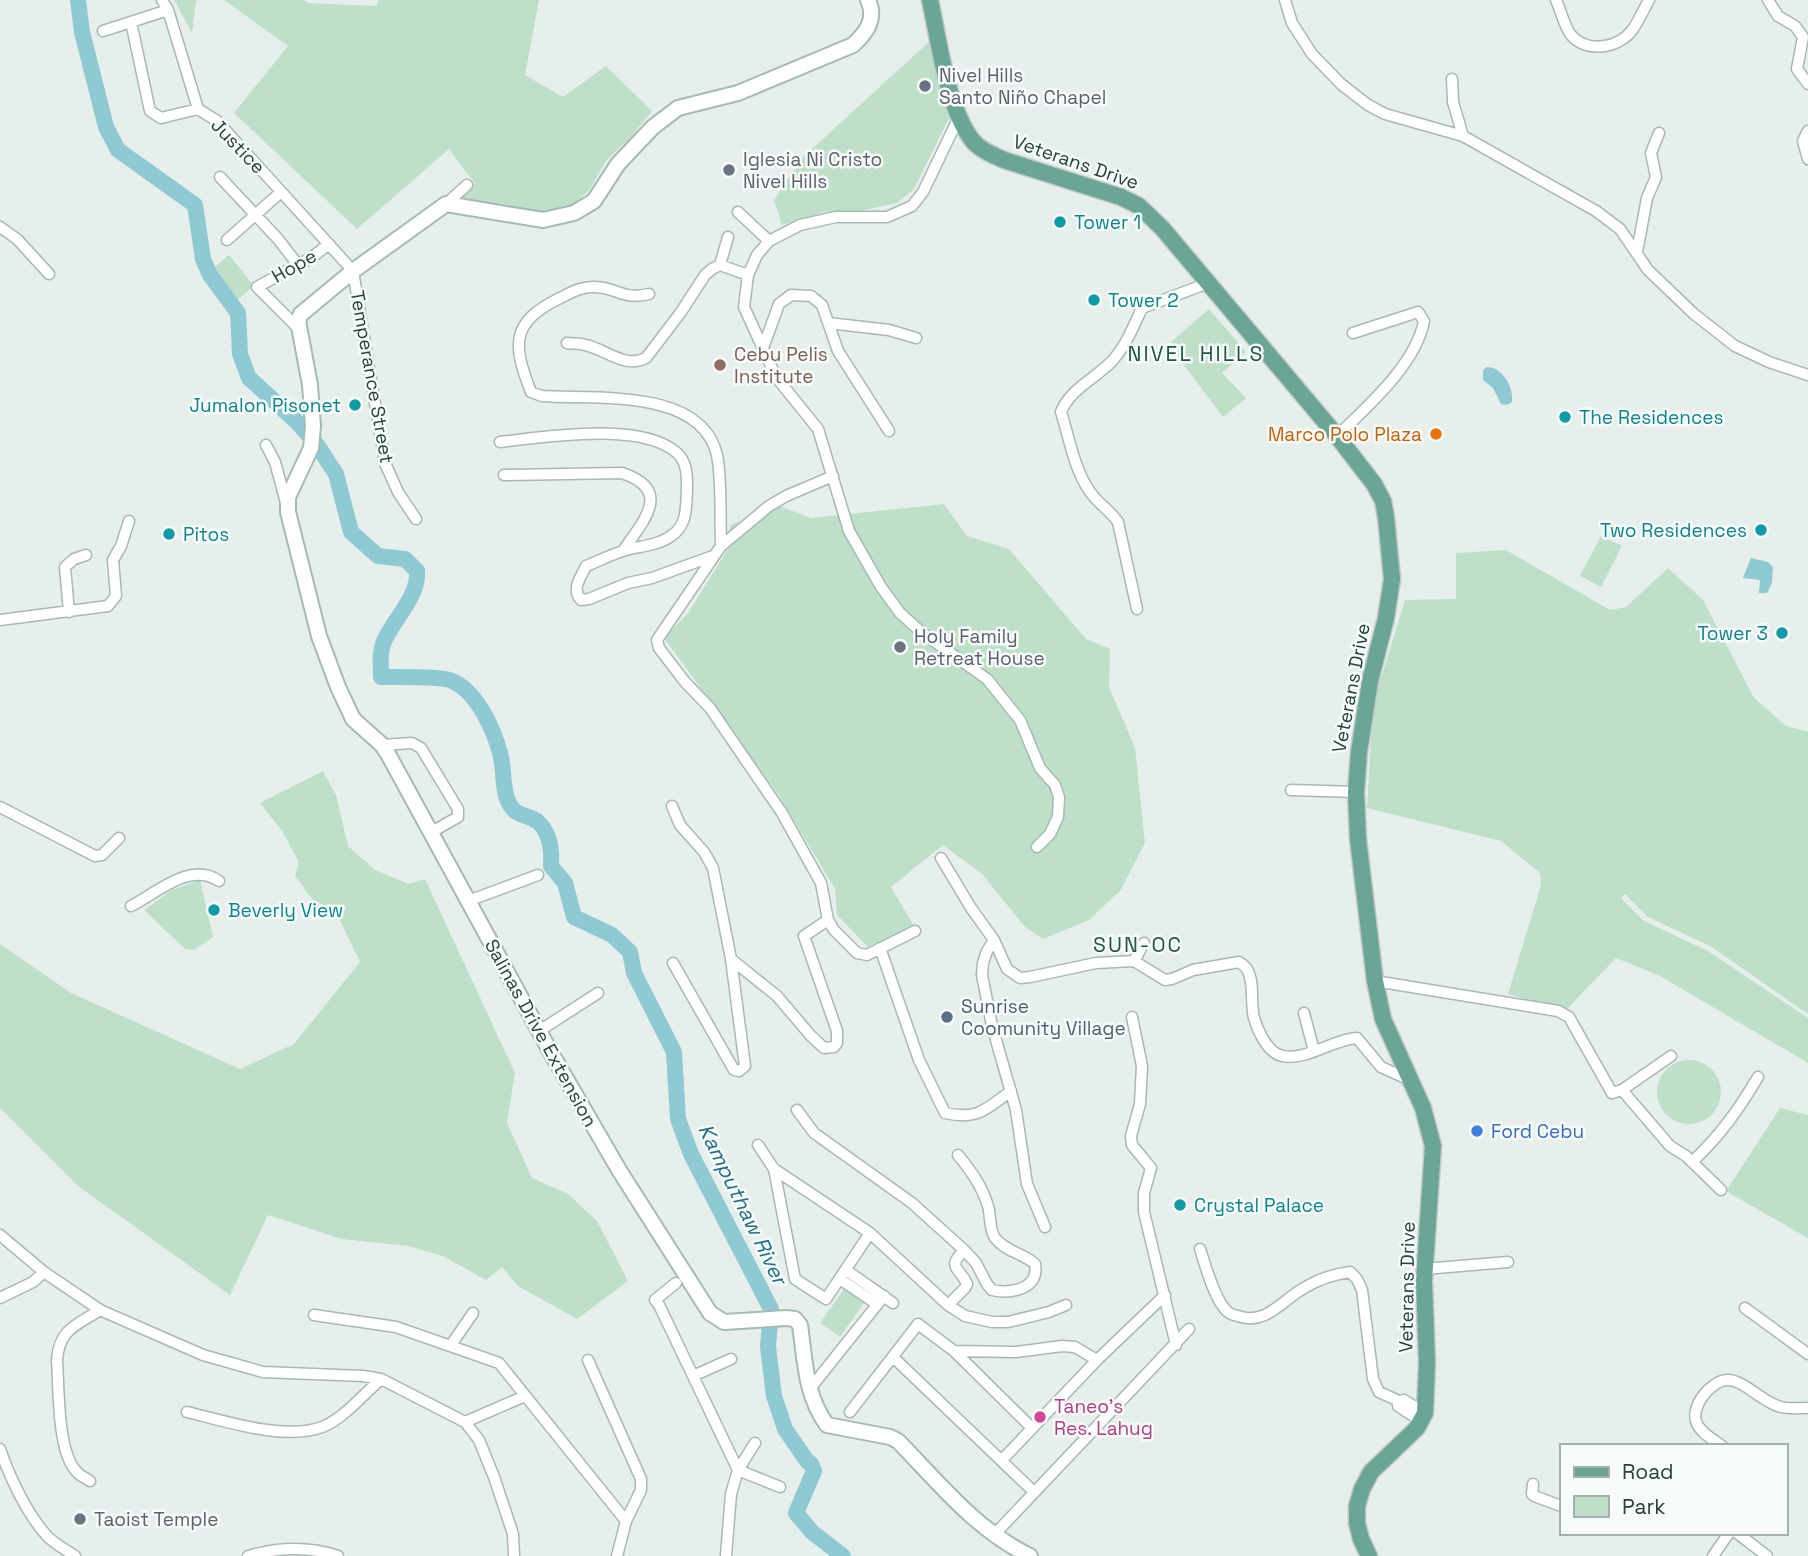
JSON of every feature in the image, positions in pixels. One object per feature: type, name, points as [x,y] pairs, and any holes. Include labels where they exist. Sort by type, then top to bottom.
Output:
[{"type":"main road","name":"Veterans Drive","points":[[930,0],[959,117],[972,140],[990,154],[1121,197],[1139,206],[1162,228],[1337,436],[1374,484],[1383,501],[1392,558],[1392,579],[1386,618],[1364,712],[1356,792],[1358,839],[1375,981],[1383,1019],[1423,1108],[1433,1146],[1424,1269],[1427,1362],[1423,1417]]},
{"type":"main road","points":[[1369,1556],[1357,1524],[1357,1506],[1362,1489],[1371,1472],[1417,1428],[1423,1417]]},
{"type":"street","name":"Justice","points":[[162,0],[168,10],[198,109],[217,121],[353,271]]},
{"type":"street","points":[[446,204],[543,220],[575,213],[594,201],[618,164],[653,127],[678,108],[738,93],[853,45],[866,33],[870,22],[872,7],[868,0]]},
{"type":"street","points":[[1285,0],[1292,23],[1301,39],[1312,54],[1350,91],[1385,114],[1463,136],[1596,211],[1620,229],[1648,270],[1663,286],[1735,346],[1808,376]]},
{"type":"street","points":[[1556,0],[1573,38],[1591,46],[1606,47],[1632,31],[1649,0]]},
{"type":"street","points":[[1768,0],[1778,16],[1795,26],[1803,37],[1797,69],[1808,84]]},
{"type":"street","points":[[103,31],[168,10]]},
{"type":"street","points":[[131,22],[150,111],[161,118],[198,109]]},
{"type":"street","points":[[1452,79],[1453,102],[1463,136]]},
{"type":"street","points":[[959,117],[922,192],[912,206],[887,217],[836,217],[800,225],[769,241],[757,255],[748,275],[744,307],[776,377],[818,429],[849,531],[881,587],[900,613],[921,632],[987,679],[1020,720],[1040,768],[1055,785],[1059,797],[1058,817],[1050,834],[1037,847]]},
{"type":"street","points":[[1808,131],[1803,141],[1808,159]]},
{"type":"street","points":[[1637,252],[1647,198],[1656,177],[1651,153],[1659,133]]},
{"type":"street","points":[[220,177],[278,239],[298,265]]},
{"type":"street","points":[[286,504],[311,448],[313,426],[310,386],[297,327],[301,314],[353,271],[446,204],[467,185]]},
{"type":"street","points":[[227,240],[281,192]]},
{"type":"street","points":[[738,212],[769,241]]},
{"type":"street","points":[[0,227],[18,239],[49,274]]},
{"type":"street","points":[[720,265],[728,237]]},
{"type":"street","name":"Hope","points":[[297,327],[257,287],[298,265],[329,244]]},
{"type":"street","points":[[567,343],[586,345],[618,359],[639,362],[646,358],[712,269],[720,265],[748,275]]},
{"type":"street","name":"Temperance Street","points":[[353,271],[385,463],[398,492],[416,519]]},
{"type":"street","points":[[1137,609],[1118,522],[1111,512],[1094,498],[1080,472],[1060,412],[1066,398],[1110,364],[1123,349],[1142,308],[1208,283]]},
{"type":"street","points":[[649,293],[636,297],[619,295],[598,287],[580,288],[539,309],[521,330],[519,349],[524,373],[531,392],[542,396],[631,399],[677,411],[701,426],[717,457],[721,546]]},
{"type":"street","points":[[763,348],[779,304],[791,295],[811,296],[822,305],[838,351],[889,431]]},
{"type":"street","points":[[1337,436],[1413,352],[1424,321],[1418,312],[1353,333]]},
{"type":"street","points":[[828,323],[889,330],[916,338]]},
{"type":"street","points":[[500,442],[561,436],[624,435],[647,438],[678,454],[687,473],[686,513],[680,529],[669,538],[623,551],[586,566],[576,588],[577,596],[581,600],[713,556]]},
{"type":"street","points":[[267,445],[275,462],[286,504]]},
{"type":"street","points":[[504,475],[622,473],[635,477],[647,486],[651,496],[649,508],[623,551]]},
{"type":"street","points":[[833,476],[769,506],[721,546],[657,640],[659,648],[685,682],[710,708],[782,813],[821,883],[828,920],[858,953],[867,955],[915,931]]},
{"type":"street","name":"Salinas Drive Extension","points":[[286,504],[319,636],[353,719],[382,745],[539,1031],[619,1170],[710,1313],[724,1322],[795,1319],[800,1325],[808,1390],[827,1425],[891,1437],[898,1441],[971,1516],[994,1535],[1030,1556]]},
{"type":"street","points":[[0,620],[108,606],[116,596],[113,560],[129,521]]},
{"type":"street","points":[[69,612],[65,567],[74,559],[86,555]]},
{"type":"street","points":[[382,745],[412,743],[421,748],[458,809],[458,817],[430,833]]},
{"type":"street","points":[[1291,790],[1356,792]]},
{"type":"street","points":[[672,806],[680,825],[704,852],[713,868],[731,959],[745,1066],[739,1071],[734,1070],[673,963]]},
{"type":"street","points":[[0,807],[95,856],[102,855],[118,838]]},
{"type":"street","points":[[941,858],[994,940],[1007,969],[1020,978],[1096,963],[1134,961],[1165,980],[1193,970],[1239,962],[1246,967],[1250,977],[1255,1018],[1269,1047],[1282,1056],[1314,1051],[1357,1038],[1381,1067],[1410,1080]]},
{"type":"street","points":[[131,906],[183,877],[211,875],[219,881]]},
{"type":"street","points":[[468,901],[538,875]]},
{"type":"street","points":[[731,959],[777,996],[811,1037],[824,1048],[834,1047],[837,1043],[837,1031],[804,936],[828,920]]},
{"type":"street","points":[[994,940],[987,951],[982,975],[992,1026],[1011,1091],[1027,1184],[1045,1227]]},
{"type":"street","points":[[1134,961],[1144,943]]},
{"type":"street","points":[[880,948],[919,1060],[945,1113],[970,1116],[986,1110],[1011,1091]]},
{"type":"street","points":[[1375,981],[1558,1011],[1569,1017],[1612,1094],[1671,1056]]},
{"type":"street","points":[[539,1031],[598,993]]},
{"type":"street","points":[[1304,1013],[1314,1051]]},
{"type":"street","points":[[1132,1017],[1142,1066],[1140,1104],[1132,1144],[1151,1168],[1144,1193],[1144,1212],[1176,1345]]},
{"type":"street","points":[[1692,1162],[1712,1144],[1734,1116],[1758,1077]]},
{"type":"street","points":[[1622,1090],[1670,1146],[1692,1162],[1721,1190]]},
{"type":"street","points":[[797,1110],[814,1133],[912,1203],[964,1250],[992,1290],[1014,1291],[1029,1286],[1036,1271],[1032,1262],[1025,1256],[1013,1253],[996,1239],[978,1180],[958,1155]]},
{"type":"street","points":[[758,1145],[774,1169],[870,1233],[948,1305],[965,1316],[992,1322],[1025,1318],[1066,1305]]},
{"type":"street","points":[[774,1169],[795,1279],[826,1299],[870,1233]]},
{"type":"street","points":[[0,1235],[44,1272],[100,1310],[203,1355],[263,1372],[381,1379],[465,1422],[479,1440],[489,1465],[513,1534],[514,1556]]},
{"type":"street","points":[[1200,1248],[1213,1288],[1228,1312],[1248,1320],[1278,1309],[1304,1288],[1350,1272],[1362,1290],[1373,1379],[1379,1392],[1399,1401],[1398,1406],[1423,1417]]},
{"type":"street","points":[[948,1305],[967,1284],[965,1278],[955,1269],[954,1262],[964,1250]]},
{"type":"street","points":[[1424,1269],[1508,1262]]},
{"type":"street","points":[[0,1298],[33,1282],[44,1272]]},
{"type":"street","points":[[808,1390],[885,1301],[843,1275]]},
{"type":"street","points":[[676,1283],[655,1300],[738,1470],[780,1487]]},
{"type":"street","points":[[1002,1460],[1097,1360],[1165,1295]]},
{"type":"street","points":[[1745,1308],[1808,1354]]},
{"type":"street","points":[[90,1481],[75,1471],[63,1438],[57,1360],[58,1347],[66,1331],[100,1310]]},
{"type":"street","points":[[451,1345],[472,1313]]},
{"type":"street","points":[[314,1315],[396,1327],[499,1363],[626,1521]]},
{"type":"street","points":[[850,1412],[918,1324],[954,1351],[1032,1428]]},
{"type":"street","points":[[994,1535],[1189,1329]]},
{"type":"street","points":[[954,1351],[1016,1352],[1062,1346],[1074,1347],[1097,1360]]},
{"type":"street","points":[[894,1358],[1034,1492]]},
{"type":"street","points":[[693,1376],[731,1359]]},
{"type":"street","points":[[589,1360],[640,1479],[641,1490],[626,1521],[617,1556]]},
{"type":"street","points":[[187,1412],[261,1429],[296,1431],[321,1427],[334,1421],[381,1379]]},
{"type":"street","points":[[1719,1444],[1703,1432],[1694,1413],[1712,1386],[1724,1380],[1734,1380],[1782,1408],[1808,1408]]},
{"type":"street","points":[[465,1422],[525,1396]]},
{"type":"street","points":[[726,1556],[731,1494],[738,1470],[755,1443]]},
{"type":"street","points":[[0,1449],[15,1485],[33,1516],[48,1537],[75,1556]]},
{"type":"street","points":[[1533,1484],[1534,1496],[1560,1506]]},
{"type":"street","points":[[1713,1556],[1728,1535]]},
{"type":"street","points":[[1740,1535],[1767,1556]]},
{"type":"street","points":[[248,1556],[267,1550],[301,1548],[338,1556]]},
{"type":"green space","points":[[174,0],[196,0],[192,33]]},
{"type":"green space","points":[[224,0],[304,0],[308,3],[376,6],[379,0],[539,0],[525,75],[563,97],[606,66],[652,111],[606,161],[590,189],[575,203],[546,214],[456,202],[460,194],[475,184],[449,149],[357,229],[234,113],[288,46]]},
{"type":"green space","points":[[931,40],[949,118],[914,189],[897,203],[860,211],[825,212],[782,225],[774,200],[802,158]]},
{"type":"green space","points":[[229,255],[254,286],[237,300],[212,269]]},
{"type":"green space","points":[[1209,309],[1246,352],[1222,373],[1246,398],[1223,417],[1178,357],[1171,342]]},
{"type":"green space","points":[[944,504],[967,536],[1009,549],[1086,639],[1110,649],[1109,687],[1135,748],[1145,843],[1120,891],[1089,920],[1043,939],[1025,927],[982,874],[943,845],[891,887],[914,926],[868,947],[837,915],[835,889],[780,797],[664,638],[688,613],[728,549],[730,525],[780,506],[811,518]]},
{"type":"green space","points":[[1601,536],[1622,546],[1601,587],[1580,576]]},
{"type":"green space","points":[[1506,550],[1610,610],[1626,607],[1668,568],[1703,600],[1754,698],[1786,726],[1808,732],[1808,1014],[1710,946],[1648,917],[1625,894],[1621,898],[1644,921],[1708,951],[1808,1018],[1808,1063],[1660,976],[1616,958],[1565,1011],[1508,994],[1541,885],[1540,873],[1501,841],[1367,808],[1373,704],[1405,600],[1456,599],[1456,553]]},
{"type":"green space","points":[[323,771],[336,795],[348,846],[375,870],[409,884],[425,879],[515,1073],[507,1123],[532,1178],[568,1194],[597,1221],[628,1281],[577,1319],[518,1286],[502,1267],[486,1280],[443,1256],[408,1246],[342,1239],[268,1215],[230,1295],[78,1186],[0,1108],[0,944],[71,993],[240,1069],[294,1044],[360,962],[335,910],[313,900],[295,876],[299,862],[282,831],[260,803]]},
{"type":"green space","points":[[200,880],[213,937],[194,950],[185,949],[144,910],[172,890]]},
{"type":"green space","points":[[1689,1060],[1707,1066],[1715,1074],[1721,1092],[1715,1110],[1707,1118],[1689,1124],[1671,1118],[1663,1110],[1657,1092],[1663,1074],[1671,1066]]},
{"type":"green space","points":[[1780,1108],[1808,1115],[1808,1238],[1726,1191]]},
{"type":"green space","points":[[844,1289],[864,1303],[840,1337],[820,1323]]},
{"type":"water","points":[[1487,367],[1498,370],[1506,379],[1512,402],[1501,404],[1493,388],[1483,380],[1483,370]]},
{"type":"water","points":[[1751,558],[1768,562],[1773,567],[1772,583],[1767,593],[1759,593],[1760,580],[1743,578]]},
{"type":"waterway","name":"Kamputhaw River","points":[[78,0],[82,32],[106,127],[118,150],[195,205],[203,259],[210,275],[238,313],[240,354],[249,378],[297,422],[317,445],[336,474],[351,532],[378,556],[405,559],[417,571],[411,597],[383,644],[381,677],[450,680],[468,692],[482,710],[493,732],[501,759],[505,793],[510,805],[519,813],[537,821],[545,831],[551,866],[565,883],[574,917],[612,935],[630,952],[634,973],[674,1052],[678,1119],[691,1154],[771,1309],[768,1347],[774,1396],[785,1429],[814,1471],[796,1513],[812,1532],[843,1556]]},
{"type":"place","name":"Nivel Hills Santo Niño Chapel","points":[[925,86]]},
{"type":"place","name":"Iglesia Ni Cristo Nivel Hills","points":[[729,170]]},
{"type":"place","name":"Tower 1","points":[[1060,222]]},
{"type":"place","name":"Tower 2","points":[[1094,300]]},
{"type":"place","name":"Cebu Pelis Institute","points":[[720,365]]},
{"type":"place","name":"Jumalon Pisonet","points":[[355,405]]},
{"type":"place","name":"The Residences","points":[[1565,417]]},
{"type":"place","name":"Marco Polo Plaza","points":[[1436,434]]},
{"type":"place","name":"Two Residences","points":[[1761,530]]},
{"type":"place","name":"Pitos","points":[[169,534]]},
{"type":"place","name":"Tower 3","points":[[1782,633]]},
{"type":"place","name":"Holy Family Retreat House","points":[[900,647]]},
{"type":"place","name":"Beverly View","points":[[214,910]]},
{"type":"place","name":"Sunrise Coomunity Village","points":[[947,1017]]},
{"type":"place","name":"Ford Cebu","points":[[1477,1131]]},
{"type":"place","name":"Crystal Palace","points":[[1180,1205]]},
{"type":"place","name":"Taneo's Res. Lahug","points":[[1040,1417]]},
{"type":"place","name":"Taoist Temple","points":[[80,1519]]},
{"type":"district","name":"NIVEL HILLS","points":[[1196,353]]},
{"type":"district","name":"SUN-OC","points":[[1138,944]]}]
